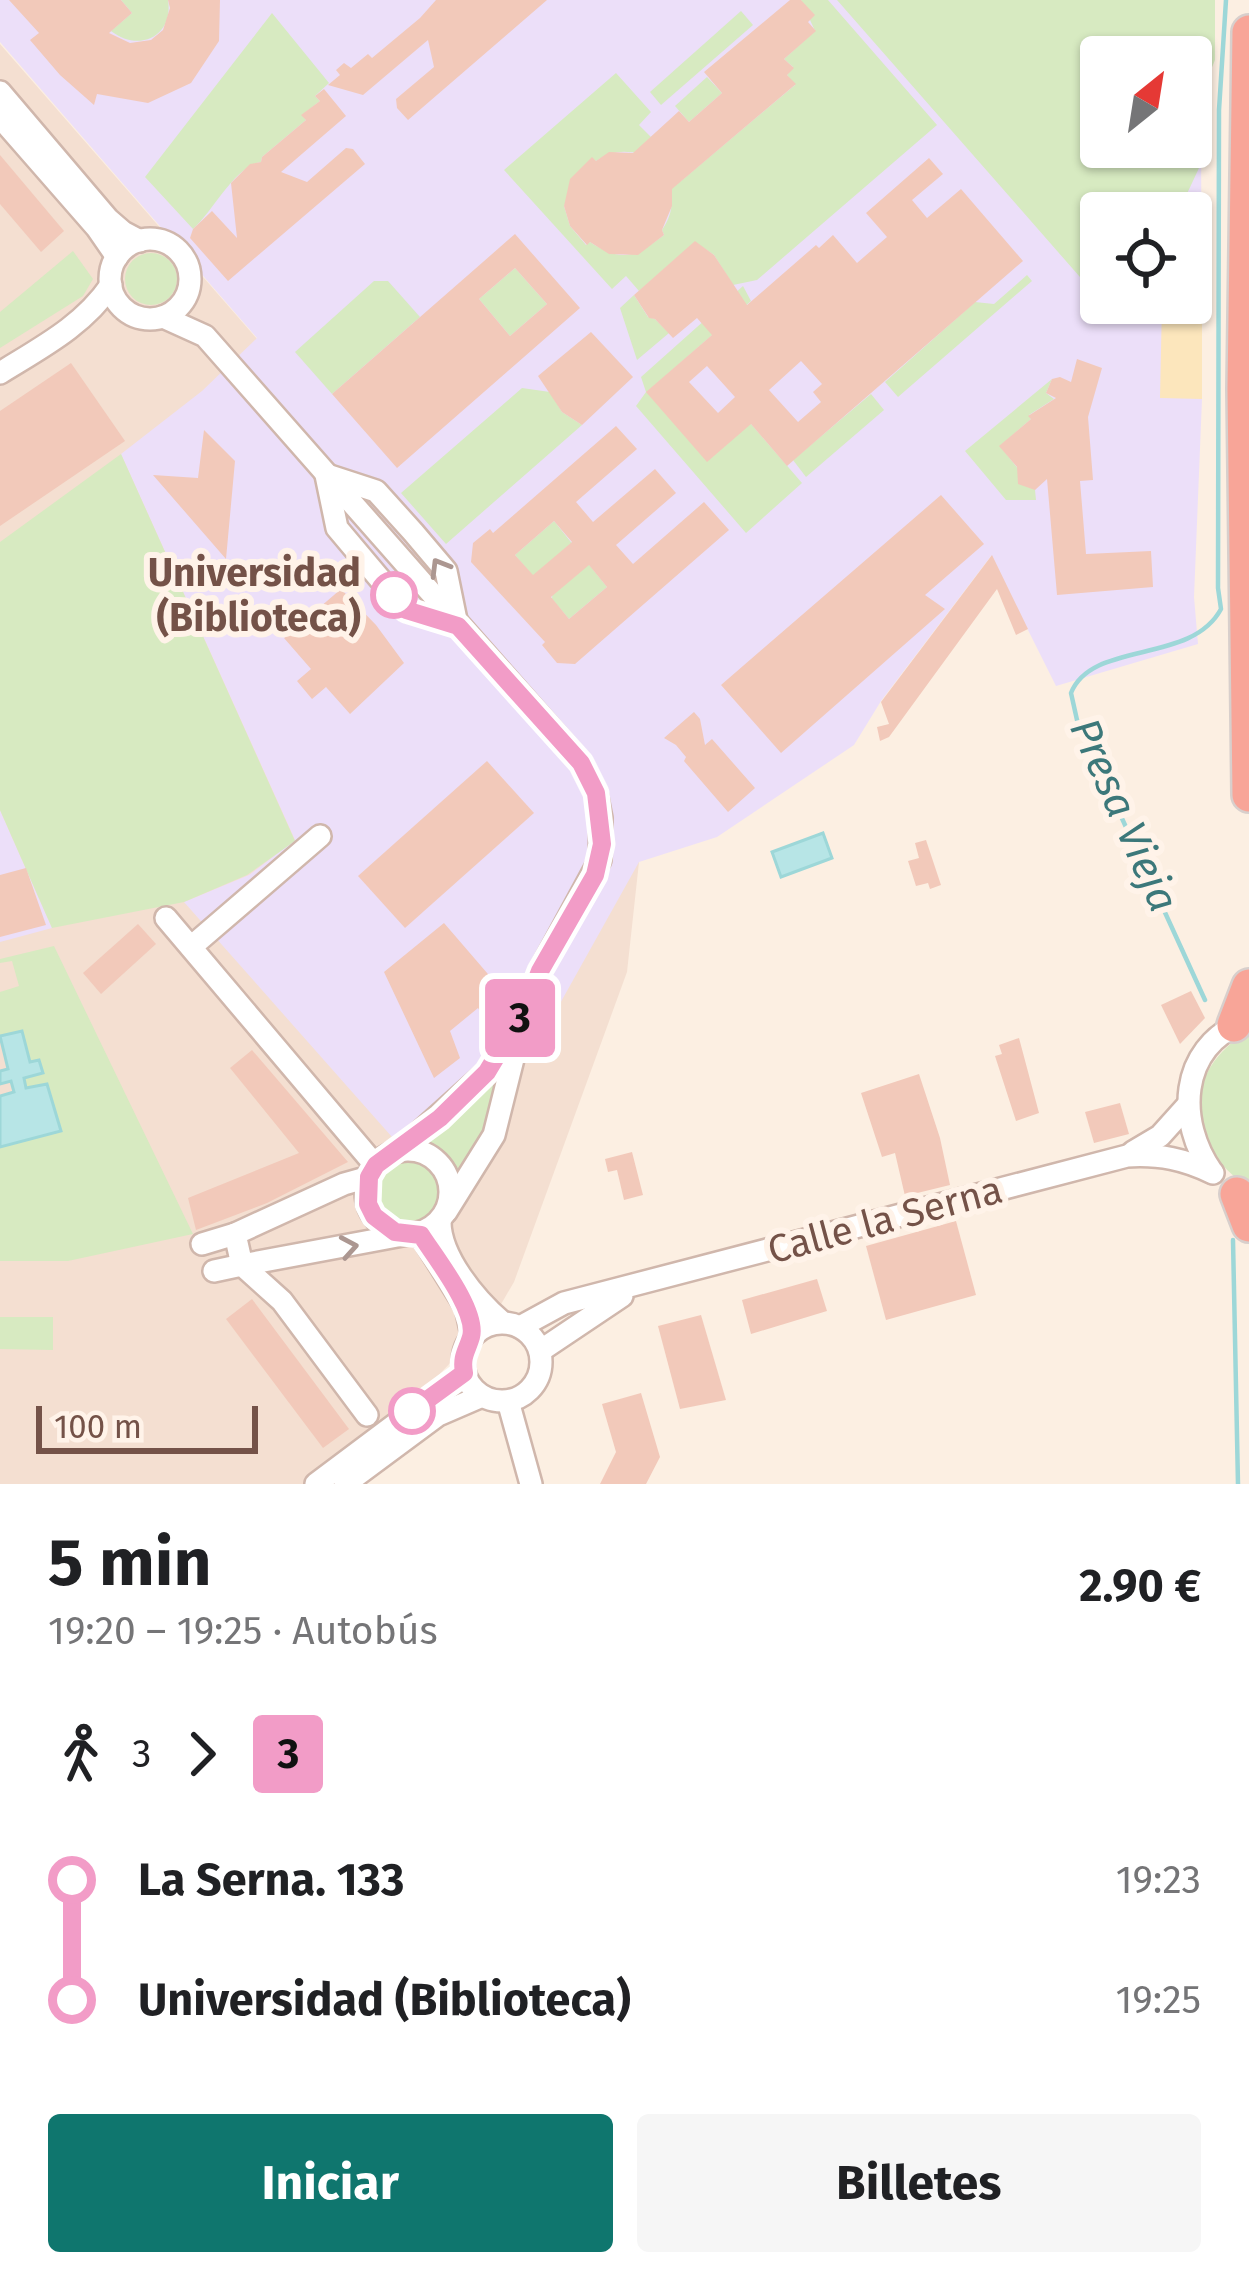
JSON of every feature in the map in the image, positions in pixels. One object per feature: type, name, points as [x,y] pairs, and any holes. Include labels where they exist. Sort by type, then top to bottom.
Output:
[{"type":"highway","points":[[1249,32],[1244,389],[1249,795]]},
{"type":"highway","points":[[1241,1022],[1249,986]]},
{"type":"street","points":[[0,92],[108,219],[140,241],[166,242],[190,271],[187,296],[163,317],[131,314],[117,302],[111,285]]},
{"type":"street","points":[[0,117],[117,257]]},
{"type":"street","points":[[0,373],[72,328],[96,307],[111,285],[117,257],[140,241]]},
{"type":"street","points":[[187,296],[201,318],[205,336]]},
{"type":"street","points":[[72,328],[131,314]]},
{"type":"street","points":[[163,317],[205,336],[326,475],[337,528],[406,610],[458,626]]},
{"type":"street","points":[[214,1271],[415,1235],[443,1216],[494,1135],[526,1007],[540,971],[595,875],[602,844],[596,793],[581,763],[458,626],[446,571],[376,491],[326,475]]},
{"type":"street","points":[[191,947],[320,836]]},
{"type":"street","points":[[166,918],[372,1171],[368,1204],[374,1216],[383,1226],[415,1235],[466,1306],[472,1335],[463,1353],[464,1373],[482,1396]]},
{"type":"street","points":[[202,1244],[236,1234],[372,1171],[487,1072],[526,1007]]},
{"type":"street","points":[[1237,1198],[1190,1130],[1187,1106],[1193,1074],[1210,1046],[1241,1022]]},
{"type":"street","name":"Calle la Serna","points":[[1127,1156],[1160,1136],[1187,1106]]},
{"type":"street","points":[[399,1151],[426,1154],[446,1172],[450,1199],[440,1234],[457,1267],[483,1305],[540,1351]]},
{"type":"street","name":"Calle la Serna","points":[[472,1335],[481,1328],[511,1324],[563,1303],[1127,1156],[1188,1161],[1237,1198]]},
{"type":"street","points":[[236,1234],[242,1265],[282,1301],[367,1415]]},
{"type":"street","points":[[280,1259],[282,1301]]},
{"type":"street","name":"Calle la Serna","points":[[508,1401],[521,1397],[538,1377],[540,1351],[643,1283]]},
{"type":"street","points":[[316,1484],[464,1373]]},
{"type":"street","points":[[345,1484],[438,1415],[482,1396],[508,1401],[531,1484]]},
{"type":"shaded area","points":[[0,0],[1213,0],[1212,65],[1212,36],[1080,36],[1080,168],[1201,168],[1201,192],[1080,192],[1080,324],[1202,324],[1194,597],[1198,644],[1056,686],[991,556],[881,701],[854,745],[717,837],[639,862],[548,1025],[392,1137],[184,902],[249,875],[295,840],[121,454],[202,391],[257,338],[0,42]]},
{"type":"shaded area","points":[[0,44],[557,683],[645,807],[627,972],[514,1282],[493,1318],[335,1484],[0,1484]]},
{"type":"shaded area","points":[[0,810],[52,928],[0,942]]},
{"type":"green space","points":[[121,0],[168,0],[166,23],[143,40],[122,37],[111,31],[132,13]]},
{"type":"green space","points":[[801,0],[828,0],[937,125],[757,280],[733,285],[714,255],[695,242],[639,291],[626,276],[612,289],[504,170],[616,73],[651,112],[639,125],[651,137],[641,154],[618,152],[596,161],[592,158],[564,206],[570,226],[586,245],[590,242],[620,255],[645,248],[664,235],[672,205],[666,179],[681,181],[795,85],[787,75],[793,67],[784,59],[815,31]]},
{"type":"green space","points":[[837,0],[1215,0],[1212,67],[1212,36],[1080,36],[1080,168],[1199,168],[1188,192],[1080,192],[1080,277]]},
{"type":"green space","points":[[741,11],[753,25],[661,105],[650,92]]},
{"type":"green space","points":[[272,13],[329,83],[315,96],[320,101],[302,115],[306,120],[261,162],[242,171],[193,229],[145,177]]},
{"type":"green space","points":[[707,77],[722,93],[689,122],[675,106]]},
{"type":"green space","points":[[73,251],[93,279],[83,296],[0,348],[0,312]]},
{"type":"green space","points":[[151,253],[169,261],[177,279],[169,297],[151,305],[133,297],[125,279],[133,261]]},
{"type":"green space","points":[[515,268],[547,304],[510,336],[479,299]]},
{"type":"green space","points":[[1027,275],[1032,281],[898,397],[885,382],[975,302],[994,304]]},
{"type":"green space","points":[[374,281],[388,281],[420,317],[332,394],[295,352]]},
{"type":"green space","points":[[743,286],[751,301],[647,392],[751,424],[802,483],[746,533],[636,406],[646,392],[641,377]]},
{"type":"green space","points":[[634,295],[648,317],[669,333],[637,360],[620,308]]},
{"type":"green space","points":[[1052,379],[1046,393],[1054,399],[1029,415],[1031,419],[1000,446],[1035,490],[1036,500],[1006,500],[965,451]]},
{"type":"green space","points":[[522,388],[550,392],[562,412],[582,425],[446,544],[401,493]]},
{"type":"green space","points":[[871,394],[884,410],[806,477],[793,460]]},
{"type":"green space","points":[[121,454],[295,841],[247,875],[184,902],[52,928],[0,810],[0,542]]},
{"type":"green space","points":[[554,521],[607,587],[569,619],[552,599],[553,585],[533,576],[515,555]]},
{"type":"green space","points":[[54,946],[193,1234],[68,1261],[0,1261],[0,1147],[60,1131],[27,1089],[24,1078],[42,1074],[30,1063],[21,1031],[0,1036],[0,992],[19,986],[12,961],[0,963],[0,959]]},
{"type":"green space","points":[[1249,1031],[1249,1187],[1212,1151],[1199,1109],[1211,1066]]},
{"type":"green space","points":[[505,1064],[492,1121],[459,1176],[450,1160],[424,1141],[482,1093]]},
{"type":"green space","points":[[408,1159],[432,1169],[442,1193],[432,1217],[408,1227],[384,1217],[374,1193],[384,1169]]},
{"type":"green space","points":[[0,1317],[53,1317],[53,1350],[0,1349]]},
{"type":"sand","points":[[1162,324],[1202,324],[1202,399],[1160,398]]},
{"type":"water","points":[[823,833],[832,858],[781,877],[772,852]]},
{"type":"water","points":[[22,1031],[30,1062],[39,1060],[43,1073],[24,1078],[26,1088],[47,1084],[61,1131],[0,1147],[0,1096],[14,1092],[11,1081],[0,1084],[0,1071],[8,1069],[0,1036]]},
{"type":"building","points":[[9,0],[121,0],[132,13],[109,33],[130,43],[151,40],[163,30],[168,0],[220,0],[219,41],[191,83],[148,103],[97,94],[94,105],[30,40],[39,33]]},
{"type":"building","points":[[436,0],[547,0],[408,120],[396,99],[434,67],[428,40],[363,95],[328,85],[340,75],[336,70],[344,63],[351,68],[368,54],[372,58]]},
{"type":"building","points":[[790,0],[801,0],[815,15],[808,22],[816,31],[784,59],[794,68],[787,75],[796,84],[672,189],[664,235],[638,255],[609,254],[590,242],[587,245],[570,226],[564,206],[570,179],[592,157],[596,161],[609,152],[633,153],[679,111],[689,122],[722,93],[704,72]]},
{"type":"building","points":[[324,89],[346,116],[281,172],[307,182],[346,148],[353,149],[365,164],[228,281],[190,238],[193,229],[212,211],[237,238],[231,183],[306,120],[301,115],[320,101],[315,96]]},
{"type":"building","points":[[0,155],[64,231],[41,252],[0,204]]},
{"type":"building","points":[[929,158],[943,174],[912,200],[927,218],[961,189],[1023,261],[787,466],[751,424],[707,462],[646,392],[712,335],[697,318],[673,338],[649,318],[634,295],[695,241],[714,255],[747,305],[833,235],[857,263],[887,237],[866,213]],"holes":[[[801,361],[822,384],[813,392],[821,402],[798,422],[769,390]],[[707,366],[735,397],[718,413],[689,382]]]},
{"type":"building","points":[[515,234],[580,308],[397,468],[332,394]],"holes":[[[515,268],[547,304],[510,336],[479,299]]]},
{"type":"building","points":[[591,332],[633,377],[582,425],[562,412],[538,376]]},
{"type":"building","points":[[1077,359],[1102,368],[1088,417],[1093,480],[1080,481],[1086,554],[1151,551],[1153,587],[1057,595],[1047,479],[1035,490],[1018,484],[1017,467],[999,446],[1031,419],[1028,416],[1056,398],[1046,393],[1052,379],[1071,382]]},
{"type":"building","points":[[71,363],[125,441],[0,526],[0,411]]},
{"type":"building","points":[[616,426],[637,449],[576,502],[593,522],[655,469],[676,493],[616,545],[633,564],[704,502],[729,530],[575,664],[557,663],[542,645],[545,642],[471,562],[473,543],[490,529],[493,533]],"holes":[[[554,521],[572,542],[533,575],[515,555]],[[589,565],[607,587],[569,619],[551,597]]]},
{"type":"building","points":[[204,430],[235,461],[226,559],[153,475],[198,478]]},
{"type":"building","points":[[941,495],[984,544],[925,595],[945,609],[781,753],[721,685]]},
{"type":"building","points":[[992,555],[1028,629],[1016,635],[997,589],[889,737],[880,741],[877,727],[889,724],[881,702]]},
{"type":"building","points":[[341,589],[404,663],[350,714],[326,687],[312,699],[297,681],[311,669],[284,638]]},
{"type":"building","points":[[694,712],[705,745],[712,739],[755,788],[728,812],[676,745],[664,738]]},
{"type":"building","points":[[487,761],[534,813],[405,928],[358,876]]},
{"type":"building","points":[[926,840],[941,885],[930,889],[928,883],[916,886],[908,861],[919,858],[915,843]]},
{"type":"building","points":[[26,868],[46,925],[0,937],[0,875]]},
{"type":"building","points":[[444,923],[506,995],[483,1015],[478,1008],[450,1031],[460,1058],[434,1078],[384,972]]},
{"type":"building","points":[[138,924],[156,944],[101,994],[83,973]]},
{"type":"building","points":[[1191,991],[1205,1018],[1180,1044],[1161,1005]]},
{"type":"building","points":[[1019,1038],[1039,1113],[1016,1121],[995,1056],[1002,1054],[999,1045]]},
{"type":"building","points":[[252,1050],[348,1162],[267,1203],[196,1230],[188,1198],[299,1153],[230,1068]]},
{"type":"building","points":[[919,1074],[950,1185],[905,1196],[895,1153],[882,1157],[861,1093]]},
{"type":"building","points":[[1120,1103],[1129,1134],[1094,1143],[1085,1112]]},
{"type":"building","points":[[632,1152],[643,1195],[624,1200],[617,1170],[608,1172],[605,1159]]},
{"type":"building","points":[[956,1221],[976,1295],[886,1320],[866,1246]]},
{"type":"building","points":[[817,1279],[827,1311],[751,1334],[742,1300]]},
{"type":"building","points":[[252,1299],[349,1429],[323,1448],[226,1319]]},
{"type":"building","points":[[701,1315],[726,1400],[680,1409],[658,1326]]},
{"type":"building","points":[[641,1393],[660,1457],[646,1484],[600,1484],[616,1452],[602,1404]]},
{"type":"waterway","name":"Presa Vieja","points":[[1205,1000],[1077,720],[1071,693],[1082,676],[1099,665],[1188,638],[1207,627],[1221,609],[1219,110],[1226,0]]},
{"type":"waterway","name":"Presa Vieja","points":[[1233,1240],[1238,1484]]},
{"type":"bus line","name":"3","points":[[394,595],[406,610],[458,626],[581,763],[596,793],[602,844],[595,875],[487,1072],[440,1118],[386,1156],[369,1177],[366,1190],[374,1216],[395,1232],[421,1235],[466,1306],[472,1335],[463,1353],[464,1373],[412,1411]]},
{"type":"place","name":"Universidad (Biblioteca)","points":[[394,595]]}]
